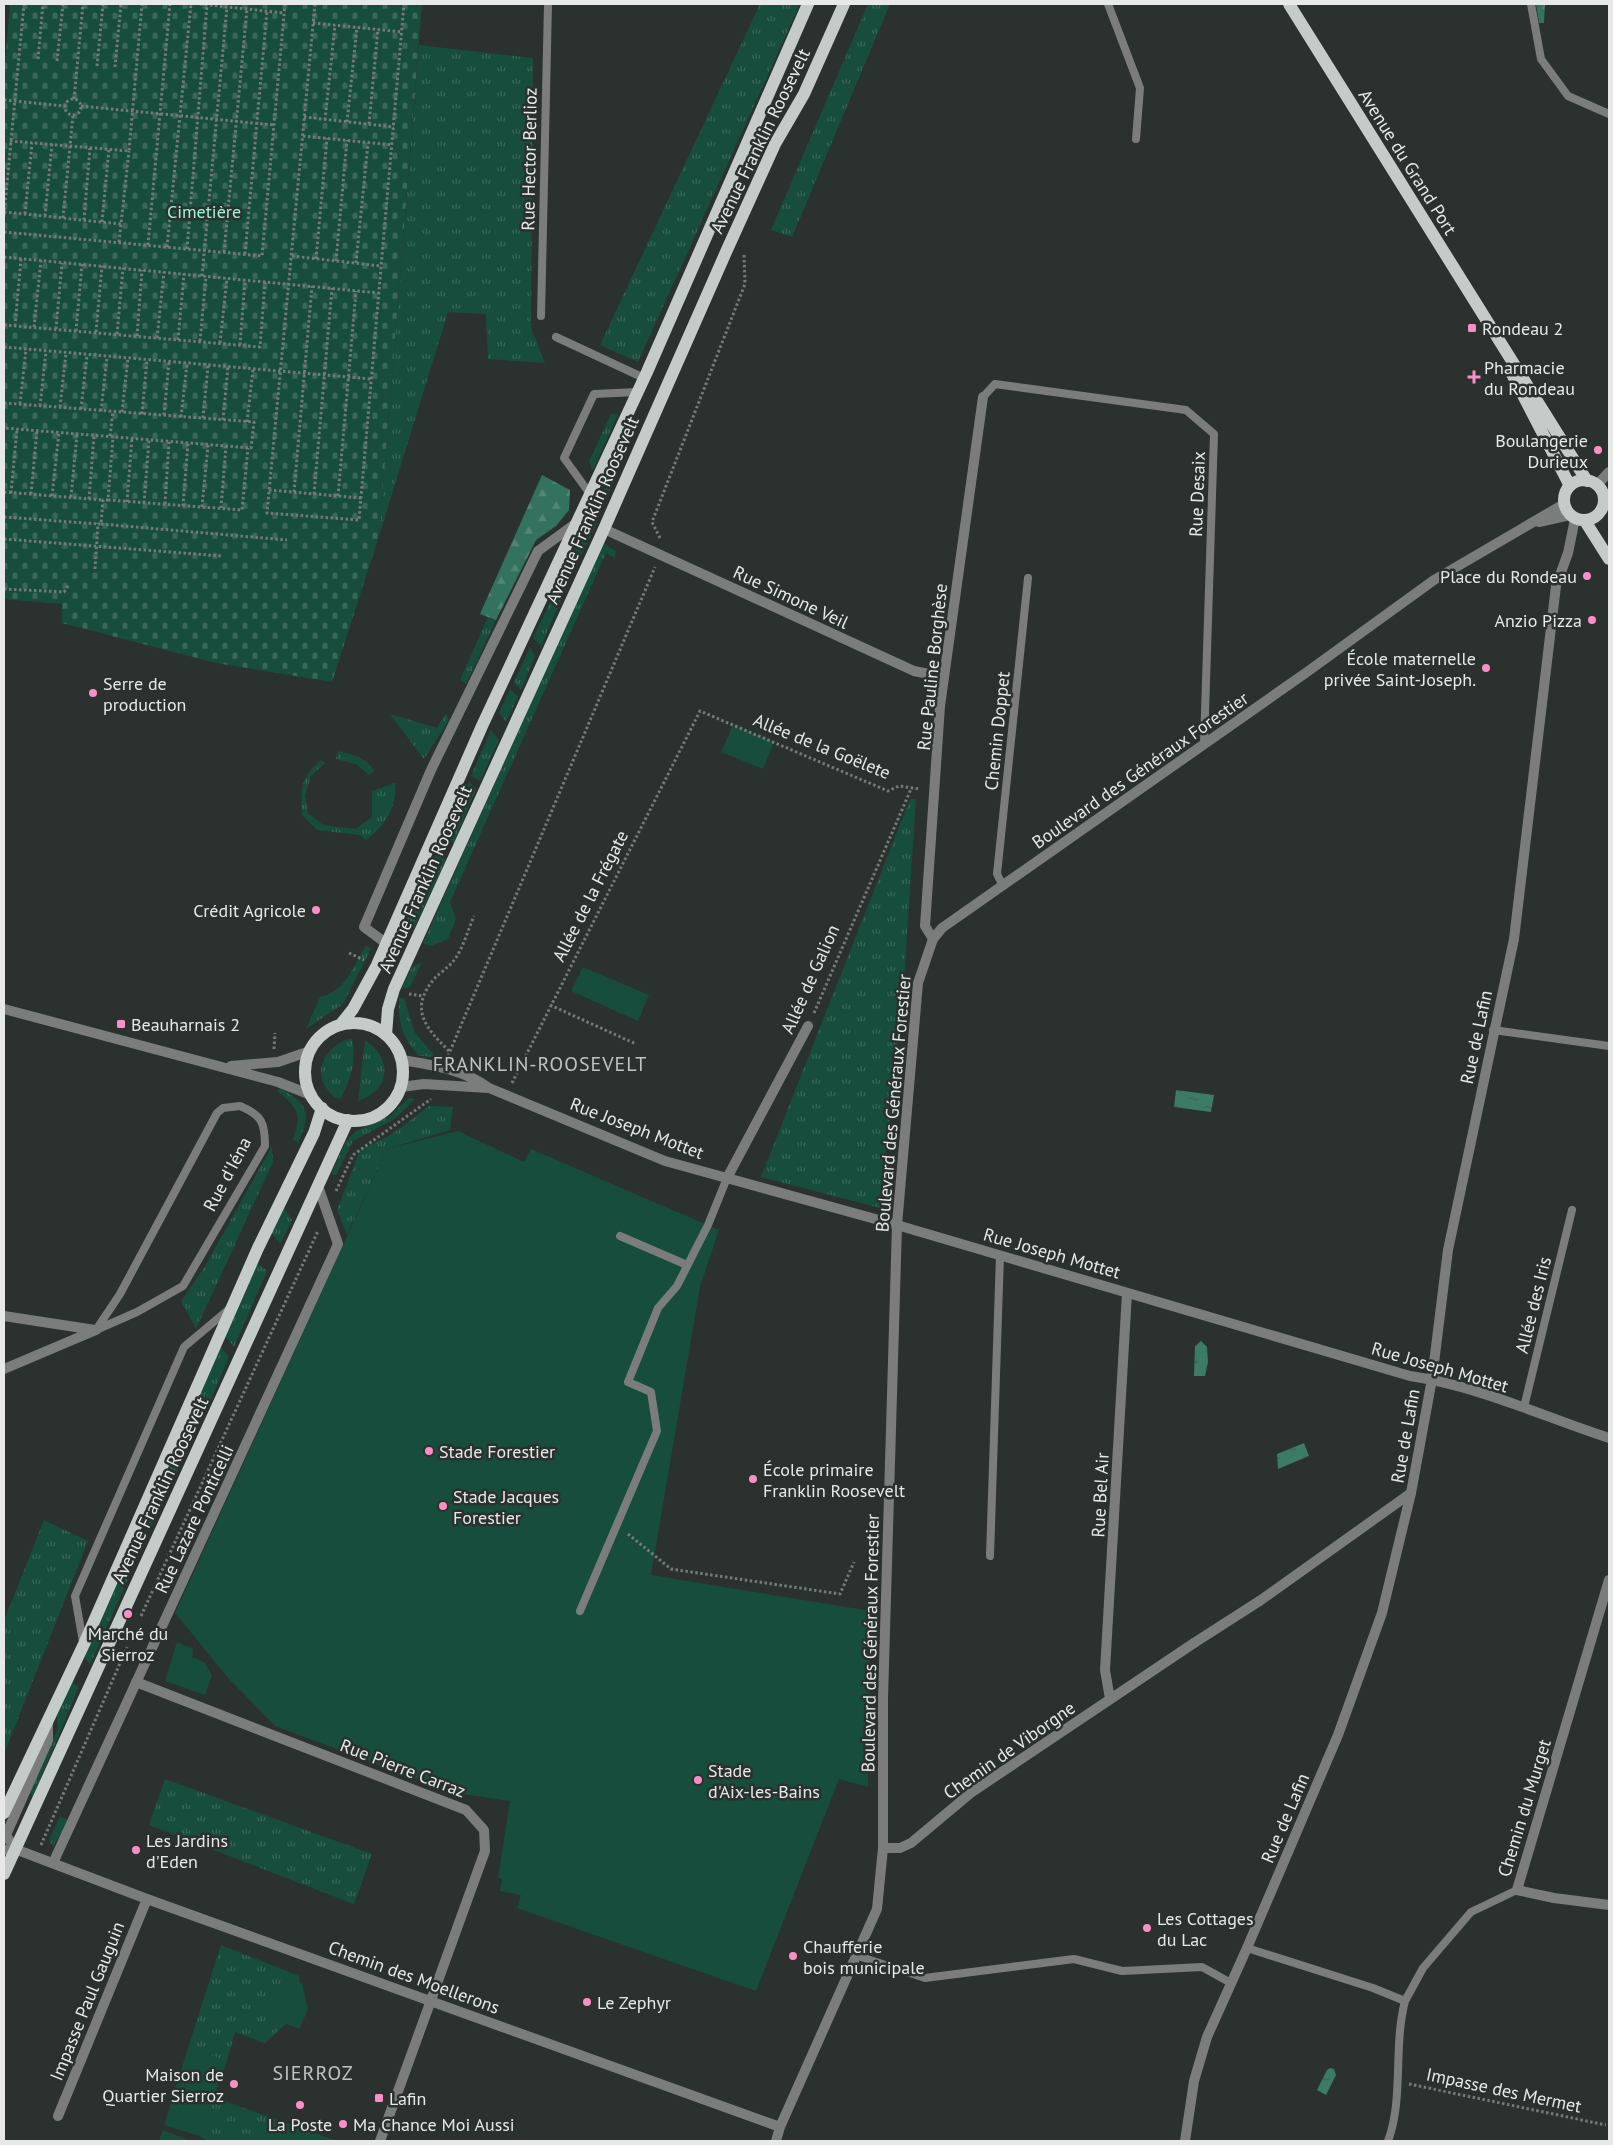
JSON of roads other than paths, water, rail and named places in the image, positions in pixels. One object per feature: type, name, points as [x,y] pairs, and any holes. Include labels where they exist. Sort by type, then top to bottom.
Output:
[{"type":"main road","name":"Avenue Franklin Roosevelt","points":[[341,1024],[354,1009],[387,944],[482,726],[644,378],[808,4]]},
{"type":"main road","points":[[775,144],[835,4]]},
{"type":"main road","name":"Avenue Franklin Roosevelt","points":[[386,1035],[388,1009],[394,989],[604,529],[775,144],[804,94],[844,4]]},
{"type":"main road","name":"Avenue du Grand Port","points":[[1289,4],[1497,340],[1592,483]]},
{"type":"main road","name":"Avenue du Grand Port","points":[[1497,340],[1527,404],[1570,486]]},
{"type":"main road","points":[[1574,515],[1596,516],[1606,511],[1603,495],[1592,483],[1575,482],[1566,491],[1574,515],[1609,559]]},
{"type":"main road","points":[[341,1024],[371,1026],[386,1035],[397,1048],[402,1060],[401,1087],[394,1100],[374,1116],[361,1120],[348,1120],[334,1116],[322,1108],[311,1095],[306,1080],[306,1065],[310,1051],[318,1039],[328,1030],[341,1024]]},
{"type":"main road","name":"Avenue Franklin Roosevelt","points":[[4,1813],[84,1644],[231,1307],[314,1133],[322,1108]]},
{"type":"main road","name":"Avenue Franklin Roosevelt","points":[[4,1874],[10,1850],[348,1120]]},
{"type":"street","name":"Rue Pauline Borghèse","points":[[933,939],[925,926],[944,677],[983,397]]},
{"type":"street","points":[[1592,483],[1609,472]]},
{"type":"street","name":"Boulevard des Généraux Forestier","points":[[883,1848],[883,1699],[897,1225],[918,983],[933,939],[942,928],[960,913],[1003,886],[1434,580],[1529,524],[1574,515]]},
{"type":"street","name":"Rue de Lafin","points":[[1185,2141],[1194,2081],[1204,2046],[1248,1948],[1338,1734],[1382,1613],[1411,1493],[1432,1379],[1446,1257],[1493,1030],[1514,939],[1556,586],[1568,553],[1574,515]]},
{"type":"street","points":[[387,944],[364,927],[431,770],[538,551],[575,524]]},
{"type":"street","name":"Rue Simone Veil","points":[[604,529],[914,671],[944,677]]},
{"type":"street","points":[[4,1009],[278,1082],[311,1095]]},
{"type":"street","name":"Allée de Galion","points":[[727,1178],[808,1026]]},
{"type":"street","points":[[222,1067],[278,1062],[310,1051]]},
{"type":"street","name":"Rue Joseph Mottet","points":[[402,1060],[435,1066],[474,1077],[489,1088]]},
{"type":"street","name":"Rue Joseph Mottet","points":[[401,1087],[438,1084],[489,1088],[666,1161],[897,1225],[1401,1374],[1432,1379],[1524,1408],[1609,1438]]},
{"type":"street","name":"Rue Lazare Ponticelli","points":[[53,1863],[338,1244],[318,1186]]},
{"type":"street","name":"Rue Bel Air","points":[[1110,1699],[1106,1670],[1127,1293]]},
{"type":"street","points":[[4,1316],[96,1330]]},
{"type":"street","points":[[4,1370],[96,1330]]},
{"type":"street","name":"Chemin de Viborgne","points":[[883,1848],[900,1848],[911,1844],[972,1792],[1261,1600],[1411,1493]]},
{"type":"street","name":"Chemin du Murget","points":[[1517,1890],[1609,1580]]},
{"type":"street","name":"Rue Pierre Carraz","points":[[136,1682],[466,1810],[484,1830],[485,1851],[380,2141]]},
{"type":"street","points":[[10,1850],[6,1835],[48,1740],[48,1718]]},
{"type":"street","points":[[776,2141],[780,2127],[858,1956],[877,1909],[883,1848]]},
{"type":"street","name":"Chemin des Moellerons","points":[[10,1850],[53,1863],[147,1899],[432,2000],[780,2127]]},
{"type":"street","points":[[1517,1890],[1554,1898],[1609,1905]]},
{"type":"street","name":"Impasse Paul Gauguin","points":[[58,2116],[147,1899]]},
{"type":"lane","name":"Rue Hector Berlioz","points":[[541,316],[548,4]]},
{"type":"lane","points":[[1108,4],[1140,88],[1136,139]]},
{"type":"lane","points":[[1531,4],[1541,59],[1568,96],[1609,114]]},
{"type":"lane","points":[[556,338],[644,378]]},
{"type":"lane","name":"Rue Desaix","points":[[983,397],[995,384],[1186,410],[1214,434],[1204,743]]},
{"type":"lane","points":[[590,494],[564,458],[594,394],[637,392]]},
{"type":"lane","name":"Chemin Doppet","points":[[1003,886],[997,874],[1028,578]]},
{"type":"lane","points":[[1493,1030],[1609,1046]]},
{"type":"lane","name":"Rue d'Iéna","points":[[240,1106],[254,1112],[265,1128],[265,1146],[184,1286],[137,1312],[96,1330],[120,1294],[217,1113],[223,1108],[240,1106]]},
{"type":"lane","points":[[580,1611],[657,1431],[651,1392],[628,1382],[658,1308],[677,1286],[708,1225],[727,1178]]},
{"type":"lane","name":"Allée des Iris","points":[[1524,1408],[1572,1210]]},
{"type":"lane","points":[[620,1236],[687,1265]]},
{"type":"lane","points":[[990,1556],[1000,1255]]},
{"type":"lane","points":[[84,1644],[75,1596],[127,1475],[184,1347],[231,1307]]},
{"type":"lane","name":"Chemin du Murget","points":[[1388,2141],[1395,2121],[1400,2021],[1405,2001],[1423,1968],[1471,1912],[1517,1890]]},
{"type":"lane","points":[[1248,1948],[1374,1988],[1405,2001]]},
{"type":"lane","points":[[858,1956],[924,1978],[1074,1959],[1122,1972],[1202,1967],[1231,1983]]},
{"type":"water","points":[[1176,1090],[1214,1095],[1211,1112],[1174,1107]]},
{"type":"water","points":[[1201,1341],[1207,1347],[1208,1362],[1205,1376],[1194,1376],[1195,1346]]},
{"type":"water","points":[[1304,1443],[1309,1456],[1278,1469],[1277,1454]]},
{"type":"water","points":[[1330,2068],[1334,2069],[1336,2075],[1326,2095],[1317,2090],[1327,2070]]},
{"type":"place","name":"Rondeau 2","points":[[1472,328]]},
{"type":"place","name":"Pharmacie du Rondeau","points":[[1474,377]]},
{"type":"place","name":"Boulangerie Durieux","points":[[1598,450]]},
{"type":"place","name":"Place du Rondeau","points":[[1587,576]]},
{"type":"place","name":"Anzio Pizza","points":[[1592,620]]},
{"type":"place","name":"École maternelle privée Saint-Joseph.","points":[[1486,668]]},
{"type":"place","name":"Serre de production","points":[[93,693]]},
{"type":"place","name":"Crédit Agricole","points":[[316,910]]},
{"type":"place","name":"Beauharnais 2","points":[[121,1024]]},
{"type":"place","name":"Stade Forestier","points":[[429,1451]]},
{"type":"place","name":"École primaire Franklin Roosevelt","points":[[753,1479]]},
{"type":"place","name":"Stade Jacques Forestier","points":[[443,1506]]},
{"type":"place","name":"Marché du Sierroz","points":[[128,1614]]},
{"type":"place","name":"Stade d'Aix-les-Bains","points":[[698,1780]]},
{"type":"place","name":"Les Jardins d'Eden","points":[[136,1850]]},
{"type":"place","name":"Les Cottages du Lac","points":[[1147,1928]]},
{"type":"place","name":"Chaufferie bois municipale","points":[[793,1956]]},
{"type":"place","name":"Le Zephyr","points":[[587,2002]]},
{"type":"place","name":"Maison de Quartier Sierroz","points":[[234,2084]]},
{"type":"place","name":"Lafin","points":[[379,2098]]},
{"type":"place","name":"La Poste","points":[[300,2105]]},
{"type":"place","name":"Ma Chance Moi Aussi","points":[[343,2124]]},
{"type":"district","name":"FRANKLIN-ROOSEVELT","points":[[540,1064]]},
{"type":"district","name":"SIERROZ","points":[[313,2073]]},
{"type":"park label","name":"Cimetière","points":[[204,211]]}]
